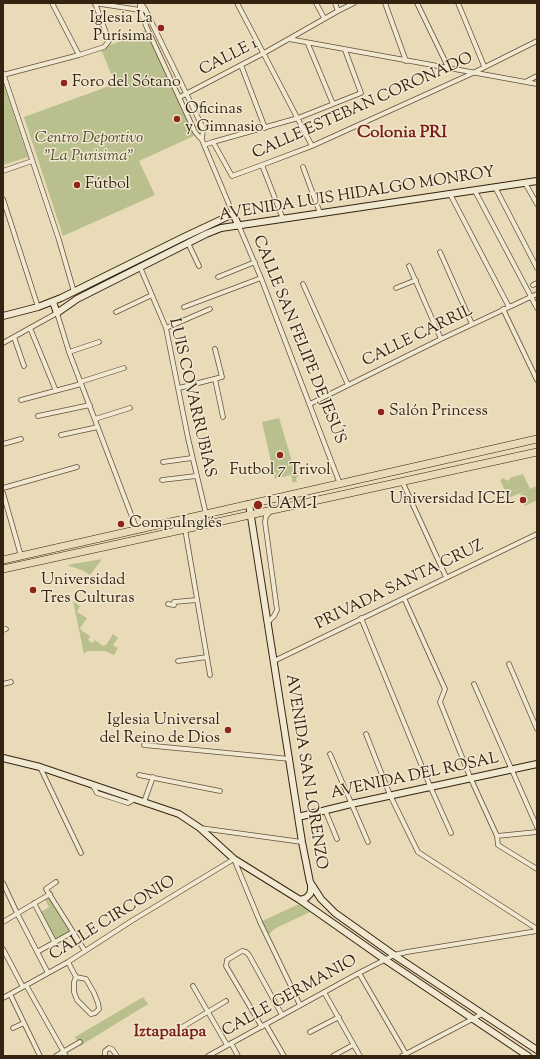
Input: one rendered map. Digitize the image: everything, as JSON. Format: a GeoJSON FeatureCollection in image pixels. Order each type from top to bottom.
{"type":"FeatureCollection","features":[{"type":"Feature","properties":{"kind":"main road","name":"AVENIDA LUIS HIDALGO MONROY"},"geometry":{"type":"LineString","coordinates":[[57,313],[77,299],[213,231],[320,213],[537,181]]}},
{"type":"Feature","properties":{"kind":"main road","name":"CALLE SAN FELIPE DE JESÚS"},"geometry":{"type":"LineString","coordinates":[[233,214],[239,226]]}},
{"type":"Feature","properties":{"kind":"main road","name":"AVENIDA LUIS HIDALGO MONROY"},"geometry":{"type":"LineString","coordinates":[[3,316],[53,302],[233,214]]}},
{"type":"Feature","properties":{"kind":"main road"},"geometry":{"type":"LineString","coordinates":[[53,302],[57,313]]}},
{"type":"Feature","properties":{"kind":"main road"},"geometry":{"type":"LineString","coordinates":[[3,560],[537,439]]}},
{"type":"Feature","properties":{"kind":"main road"},"geometry":{"type":"LineString","coordinates":[[3,568],[537,452]]}},
{"type":"Feature","properties":{"kind":"main road","name":"AVENIDA SAN LORENZO"},"geometry":{"type":"LineString","coordinates":[[249,504],[302,842],[310,882],[321,899],[335,913],[394,955],[537,1050]]}},
{"type":"Feature","properties":{"kind":"main road"},"geometry":{"type":"LineString","coordinates":[[3,758],[40,767],[92,784],[133,800],[144,802],[179,814],[200,828],[234,859],[300,900],[384,959],[528,1056]]}},
{"type":"Feature","properties":{"kind":"main road","name":"AVENIDA DEL ROSAL"},"geometry":{"type":"LineString","coordinates":[[298,817],[470,777],[537,764]]}},
{"type":"Feature","properties":{"kind":"main road"},"geometry":{"type":"LineString","coordinates":[[300,900],[306,898],[310,894],[310,882]]}},
{"type":"Feature","properties":{"kind":"main road"},"geometry":{"type":"LineString","coordinates":[[451,1004],[456,996]]}},
{"type":"Feature","properties":{"kind":"street"},"geometry":{"type":"LineString","coordinates":[[52,3],[79,55]]}},
{"type":"Feature","properties":{"kind":"street"},"geometry":{"type":"LineString","coordinates":[[74,292],[59,240],[3,74],[79,55],[104,47],[109,41],[94,3],[142,10],[140,3]]}},
{"type":"Feature","properties":{"kind":"street"},"geometry":{"type":"LineString","coordinates":[[237,3],[312,146]]}},
{"type":"Feature","properties":{"kind":"street"},"geometry":{"type":"LineString","coordinates":[[316,3],[324,18]]}},
{"type":"Feature","properties":{"kind":"street"},"geometry":{"type":"LineString","coordinates":[[335,3],[338,11]]}},
{"type":"Feature","properties":{"kind":"street","name":"CALLE 1"},"geometry":{"type":"LineString","coordinates":[[180,97],[289,40],[324,18],[354,3]]}},
{"type":"Feature","properties":{"kind":"street"},"geometry":{"type":"LineString","coordinates":[[385,3],[406,61]]}},
{"type":"Feature","properties":{"kind":"street"},"geometry":{"type":"LineString","coordinates":[[417,3],[448,67]]}},
{"type":"Feature","properties":{"kind":"street"},"geometry":{"type":"LineString","coordinates":[[458,3],[484,66]]}},
{"type":"Feature","properties":{"kind":"street","name":"CALLE SAN FELIPE DE JESÚS"},"geometry":{"type":"LineString","coordinates":[[142,10],[203,128],[202,140]]}},
{"type":"Feature","properties":{"kind":"street","name":"CALLE SAN FELIPE DE JESÚS"},"geometry":{"type":"LineString","coordinates":[[142,10],[195,132],[202,140],[233,214]]}},
{"type":"Feature","properties":{"kind":"street"},"geometry":{"type":"LineString","coordinates":[[289,40],[537,84]]}},
{"type":"Feature","properties":{"kind":"street","name":"CALLE ESTEBAN CORONADO"},"geometry":{"type":"LineString","coordinates":[[213,142],[232,176],[312,146],[537,41]]}},
{"type":"Feature","properties":{"kind":"street"},"geometry":{"type":"LineString","coordinates":[[308,44],[333,104]]}},
{"type":"Feature","properties":{"kind":"street"},"geometry":{"type":"LineString","coordinates":[[204,145],[298,118],[361,93],[345,50]]}},
{"type":"Feature","properties":{"kind":"street"},"geometry":{"type":"LineString","coordinates":[[241,65],[265,128]]}},
{"type":"Feature","properties":{"kind":"street"},"geometry":{"type":"LineString","coordinates":[[526,82],[537,76]]}},
{"type":"Feature","properties":{"kind":"street"},"geometry":{"type":"LineString","coordinates":[[3,171],[32,161]]}},
{"type":"Feature","properties":{"kind":"street"},"geometry":{"type":"LineString","coordinates":[[262,166],[283,220]]}},
{"type":"Feature","properties":{"kind":"street"},"geometry":{"type":"LineString","coordinates":[[303,167],[320,213]]}},
{"type":"Feature","properties":{"kind":"street"},"geometry":{"type":"LineString","coordinates":[[525,183],[537,204]]}},
{"type":"Feature","properties":{"kind":"street"},"geometry":{"type":"LineString","coordinates":[[495,187],[537,268]]}},
{"type":"Feature","properties":{"kind":"street"},"geometry":{"type":"LineString","coordinates":[[475,190],[537,308]]}},
{"type":"Feature","properties":{"kind":"street"},"geometry":{"type":"LineString","coordinates":[[450,194],[508,307]]}},
{"type":"Feature","properties":{"kind":"street"},"geometry":{"type":"LineString","coordinates":[[3,199],[38,307]]}},
{"type":"Feature","properties":{"kind":"street","name":"CALLE SAN FELIPE DE JESÚS"},"geometry":{"type":"LineString","coordinates":[[239,226],[261,278],[340,484]]}},
{"type":"Feature","properties":{"kind":"street"},"geometry":{"type":"LineString","coordinates":[[188,243],[200,266]]}},
{"type":"Feature","properties":{"kind":"street"},"geometry":{"type":"LineString","coordinates":[[440,252],[472,324]]}},
{"type":"Feature","properties":{"kind":"street"},"geometry":{"type":"LineString","coordinates":[[218,277],[254,262]]}},
{"type":"Feature","properties":{"kind":"street"},"geometry":{"type":"LineString","coordinates":[[409,266],[442,339]]}},
{"type":"Feature","properties":{"kind":"street","name":"LUIS COVARRUBIAS"},"geometry":{"type":"LineString","coordinates":[[140,267],[166,328],[192,458],[206,514]]}},
{"type":"Feature","properties":{"kind":"street"},"geometry":{"type":"LineString","coordinates":[[184,307],[261,278]]}},
{"type":"Feature","properties":{"kind":"street"},"geometry":{"type":"LineString","coordinates":[[396,288],[416,280]]}},
{"type":"Feature","properties":{"kind":"street"},"geometry":{"type":"LineString","coordinates":[[303,284],[348,385]]}},
{"type":"Feature","properties":{"kind":"street","name":"CALLE CARRIL"},"geometry":{"type":"LineString","coordinates":[[310,404],[472,324],[537,294]]}},
{"type":"Feature","properties":{"kind":"street"},"geometry":{"type":"LineString","coordinates":[[116,312],[152,295]]}},
{"type":"Feature","properties":{"kind":"street"},"geometry":{"type":"LineString","coordinates":[[166,328],[210,309]]}},
{"type":"Feature","properties":{"kind":"street"},"geometry":{"type":"LineString","coordinates":[[503,309],[537,380]]}},
{"type":"Feature","properties":{"kind":"street"},"geometry":{"type":"LineString","coordinates":[[3,343],[57,313],[69,352],[96,419],[98,428],[137,530]]}},
{"type":"Feature","properties":{"kind":"street"},"geometry":{"type":"LineString","coordinates":[[30,328],[56,391]]}},
{"type":"Feature","properties":{"kind":"street"},"geometry":{"type":"LineString","coordinates":[[14,336],[24,366]]}},
{"type":"Feature","properties":{"kind":"street"},"geometry":{"type":"LineString","coordinates":[[69,352],[99,342]]}},
{"type":"Feature","properties":{"kind":"street"},"geometry":{"type":"LineString","coordinates":[[179,388],[222,377],[215,349]]}},
{"type":"Feature","properties":{"kind":"street"},"geometry":{"type":"LineString","coordinates":[[21,400],[56,391],[124,368]]}},
{"type":"Feature","properties":{"kind":"street"},"geometry":{"type":"LineString","coordinates":[[215,379],[223,417]]}},
{"type":"Feature","properties":{"kind":"street"},"geometry":{"type":"LineString","coordinates":[[38,416],[90,405]]}},
{"type":"Feature","properties":{"kind":"street"},"geometry":{"type":"LineString","coordinates":[[96,419],[130,408]]}},
{"type":"Feature","properties":{"kind":"street"},"geometry":{"type":"LineString","coordinates":[[61,435],[98,428]]}},
{"type":"Feature","properties":{"kind":"street"},"geometry":{"type":"LineString","coordinates":[[3,444],[21,439]]}},
{"type":"Feature","properties":{"kind":"street"},"geometry":{"type":"LineString","coordinates":[[163,462],[192,458]]}},
{"type":"Feature","properties":{"kind":"street"},"geometry":{"type":"LineString","coordinates":[[3,488],[77,467]]}},
{"type":"Feature","properties":{"kind":"street"},"geometry":{"type":"LineString","coordinates":[[162,480],[196,476]]}},
{"type":"Feature","properties":{"kind":"street"},"geometry":{"type":"LineString","coordinates":[[402,481],[446,577]]}},
{"type":"Feature","properties":{"kind":"street"},"geometry":{"type":"LineString","coordinates":[[3,494],[21,556]]}},
{"type":"Feature","properties":{"kind":"street"},"geometry":{"type":"LineString","coordinates":[[268,622],[277,610],[265,522],[266,516],[272,510]]}},
{"type":"Feature","properties":{"kind":"street"},"geometry":{"type":"LineString","coordinates":[[185,529],[210,675]]}},
{"type":"Feature","properties":{"kind":"street","name":"PRIVADA SANTA CRUZ"},"geometry":{"type":"LineString","coordinates":[[274,660],[537,535]]}},
{"type":"Feature","properties":{"kind":"street"},"geometry":{"type":"LineString","coordinates":[[404,598],[445,689],[440,702],[470,777],[497,836],[498,845],[537,869]]}},
{"type":"Feature","properties":{"kind":"street"},"geometry":{"type":"LineString","coordinates":[[168,604],[174,605],[174,602],[197,600]]}},
{"type":"Feature","properties":{"kind":"street"},"geometry":{"type":"LineString","coordinates":[[361,618],[430,786],[451,833]]}},
{"type":"Feature","properties":{"kind":"street"},"geometry":{"type":"LineString","coordinates":[[178,661],[207,657]]}},
{"type":"Feature","properties":{"kind":"street"},"geometry":{"type":"LineString","coordinates":[[509,664],[537,729]]}},
{"type":"Feature","properties":{"kind":"street"},"geometry":{"type":"LineString","coordinates":[[3,684],[11,682]]}},
{"type":"Feature","properties":{"kind":"street"},"geometry":{"type":"LineString","coordinates":[[474,684],[537,827]]}},
{"type":"Feature","properties":{"kind":"street"},"geometry":{"type":"LineString","coordinates":[[366,734],[390,795],[414,844],[422,855],[537,930]]}},
{"type":"Feature","properties":{"kind":"street"},"geometry":{"type":"LineString","coordinates":[[144,745],[290,759]]}},
{"type":"Feature","properties":{"kind":"street"},"geometry":{"type":"LineString","coordinates":[[330,754],[368,842]]}},
{"type":"Feature","properties":{"kind":"street"},"geometry":{"type":"LineString","coordinates":[[40,767],[81,853]]}},
{"type":"Feature","properties":{"kind":"street"},"geometry":{"type":"LineString","coordinates":[[139,775],[220,791]]}},
{"type":"Feature","properties":{"kind":"street"},"geometry":{"type":"LineString","coordinates":[[144,802],[153,778]]}},
{"type":"Feature","properties":{"kind":"street"},"geometry":{"type":"LineString","coordinates":[[325,810],[338,839]]}},
{"type":"Feature","properties":{"kind":"street"},"geometry":{"type":"LineString","coordinates":[[200,828],[302,842]]}},
{"type":"Feature","properties":{"kind":"street"},"geometry":{"type":"LineString","coordinates":[[497,836],[537,832]]}},
{"type":"Feature","properties":{"kind":"street"},"geometry":{"type":"LineString","coordinates":[[234,859],[260,922],[300,1005]]}},
{"type":"Feature","properties":{"kind":"street","name":"CALLE CIRCONIO"},"geometry":{"type":"LineString","coordinates":[[3,998],[68,962],[138,917],[234,859]]}},
{"type":"Feature","properties":{"kind":"street"},"geometry":{"type":"LineString","coordinates":[[56,882],[46,888],[85,951]]}},
{"type":"Feature","properties":{"kind":"street"},"geometry":{"type":"LineString","coordinates":[[3,883],[48,973]]}},
{"type":"Feature","properties":{"kind":"street"},"geometry":{"type":"LineString","coordinates":[[3,922],[50,894]]}},
{"type":"Feature","properties":{"kind":"street"},"geometry":{"type":"LineString","coordinates":[[34,903],[55,943]]}},
{"type":"Feature","properties":{"kind":"street","name":"CALLE GERMANIO"},"geometry":{"type":"LineString","coordinates":[[208,1056],[384,959],[394,955],[537,930]]}},
{"type":"Feature","properties":{"kind":"street"},"geometry":{"type":"LineString","coordinates":[[37,952],[73,932]]}},
{"type":"Feature","properties":{"kind":"street"},"geometry":{"type":"LineString","coordinates":[[3,949],[65,1054]]}},
{"type":"Feature","properties":{"kind":"street"},"geometry":{"type":"LineString","coordinates":[[282,1015],[249,955],[242,951],[227,960],[226,966],[284,1056]]}},
{"type":"Feature","properties":{"kind":"street"},"geometry":{"type":"LineString","coordinates":[[68,962],[76,977],[74,982],[74,992],[77,1000],[91,1014],[95,1013],[99,1009],[94,993],[86,979],[76,977]]}},
{"type":"Feature","properties":{"kind":"street"},"geometry":{"type":"LineString","coordinates":[[359,973],[404,1055],[482,1014]]}},
{"type":"Feature","properties":{"kind":"street"},"geometry":{"type":"LineString","coordinates":[[192,986],[238,1056]]}},
{"type":"Feature","properties":{"kind":"street"},"geometry":{"type":"LineString","coordinates":[[324,992],[360,1056]]}},
{"type":"Feature","properties":{"kind":"street"},"geometry":{"type":"LineString","coordinates":[[10,994],[40,1056]]}},
{"type":"Feature","properties":{"kind":"street"},"geometry":{"type":"LineString","coordinates":[[179,1029],[226,1000]]}},
{"type":"Feature","properties":{"kind":"street"},"geometry":{"type":"LineString","coordinates":[[310,1032],[339,1018]]}},
{"type":"Feature","properties":{"kind":"street"},"geometry":{"type":"LineString","coordinates":[[13,1028],[24,1023]]}},
{"type":"Feature","properties":{"kind":"street"},"geometry":{"type":"LineString","coordinates":[[56,1056],[65,1054],[80,1042]]}},
{"type":"Feature","properties":{"kind":"street"},"geometry":{"type":"LineString","coordinates":[[332,1056],[353,1044]]}},
{"type":"Feature","properties":{"kind":"street"},"geometry":{"type":"LineString","coordinates":[[105,1056],[105,1051],[109,1048],[112,1049],[117,1056]]}},
{"type":"Feature","properties":{"kind":"green space","name":"Centro Deportivo \"La Purisima\""},"geometry":{"type":"Polygon","coordinates":[[[147,30],[194,136],[139,161],[155,195],[63,236],[24,117],[115,84],[101,49],[147,30]]]}},
{"type":"Feature","properties":{"kind":"green space"},"geometry":{"type":"Polygon","coordinates":[[[3,82],[28,157],[3,165],[3,82]]]}},
{"type":"Feature","properties":{"kind":"green space","name":"Futbol 7 Trivol"},"geometry":{"type":"Polygon","coordinates":[[[279,418],[295,471],[298,471],[299,476],[296,478],[297,482],[293,483],[291,475],[275,479],[262,422],[279,418]]]}},
{"type":"Feature","properties":{"kind":"green space"},"geometry":{"type":"Polygon","coordinates":[[[523,474],[530,489],[537,486],[537,500],[525,506],[520,494],[526,491],[508,498],[500,480],[504,478],[507,481],[512,477],[523,474]]]}},
{"type":"Feature","properties":{"kind":"green space"},"geometry":{"type":"Polygon","coordinates":[[[102,559],[90,575],[84,571],[67,565],[102,559]]]}},
{"type":"Feature","properties":{"kind":"green space"},"geometry":{"type":"Polygon","coordinates":[[[73,601],[80,606],[77,612],[87,618],[80,628],[90,636],[88,640],[92,643],[95,640],[103,646],[106,645],[113,634],[118,638],[113,645],[118,648],[114,655],[105,651],[87,651],[84,654],[73,601]]]}},
{"type":"Feature","properties":{"kind":"green space"},"geometry":{"type":"Polygon","coordinates":[[[50,894],[73,932],[55,943],[39,913],[49,907],[44,898],[50,894]]]}},
{"type":"Feature","properties":{"kind":"green space"},"geometry":{"type":"Polygon","coordinates":[[[299,904],[310,912],[276,928],[267,936],[260,922],[299,904]]]}},
{"type":"Feature","properties":{"kind":"green space"},"geometry":{"type":"Polygon","coordinates":[[[143,997],[148,1004],[80,1046],[75,1037],[143,997]]]}},
{"type":"Feature","properties":{"kind":"place","name":"Iglesia La Purísima"},"geometry":{"type":"Point","coordinates":[161,28]}},
{"type":"Feature","properties":{"kind":"place","name":"Foro del Sótano"},"geometry":{"type":"Point","coordinates":[64,83]}},
{"type":"Feature","properties":{"kind":"place","name":"Oficinas y Gimnasio"},"geometry":{"type":"Point","coordinates":[177,119]}},
{"type":"Feature","properties":{"kind":"place","name":"Fútbol"},"geometry":{"type":"Point","coordinates":[77,185]}},
{"type":"Feature","properties":{"kind":"place","name":"Salón Princess"},"geometry":{"type":"Point","coordinates":[381,412]}},
{"type":"Feature","properties":{"kind":"place","name":"Futbol 7 Trivol"},"geometry":{"type":"Point","coordinates":[280,455]}},
{"type":"Feature","properties":{"kind":"place","name":"Universidad ICEL"},"geometry":{"type":"Point","coordinates":[523,500]}},
{"type":"Feature","properties":{"kind":"place","name":"UAM-I"},"geometry":{"type":"Point","coordinates":[258,505]}},
{"type":"Feature","properties":{"kind":"place","name":"CompuInglés"},"geometry":{"type":"Point","coordinates":[121,524]}},
{"type":"Feature","properties":{"kind":"place","name":"Universidad Tres Culturas"},"geometry":{"type":"Point","coordinates":[33,590]}},
{"type":"Feature","properties":{"kind":"place","name":"Iglesia Universal del Reino de Dios"},"geometry":{"type":"Point","coordinates":[228,730]}},
{"type":"Feature","properties":{"kind":"district","name":"Colonia PRI"},"geometry":{"type":"Point","coordinates":[402,134]}},
{"type":"Feature","properties":{"kind":"district","name":"Iztapalapa"},"geometry":{"type":"Point","coordinates":[170,1033]}}]}
